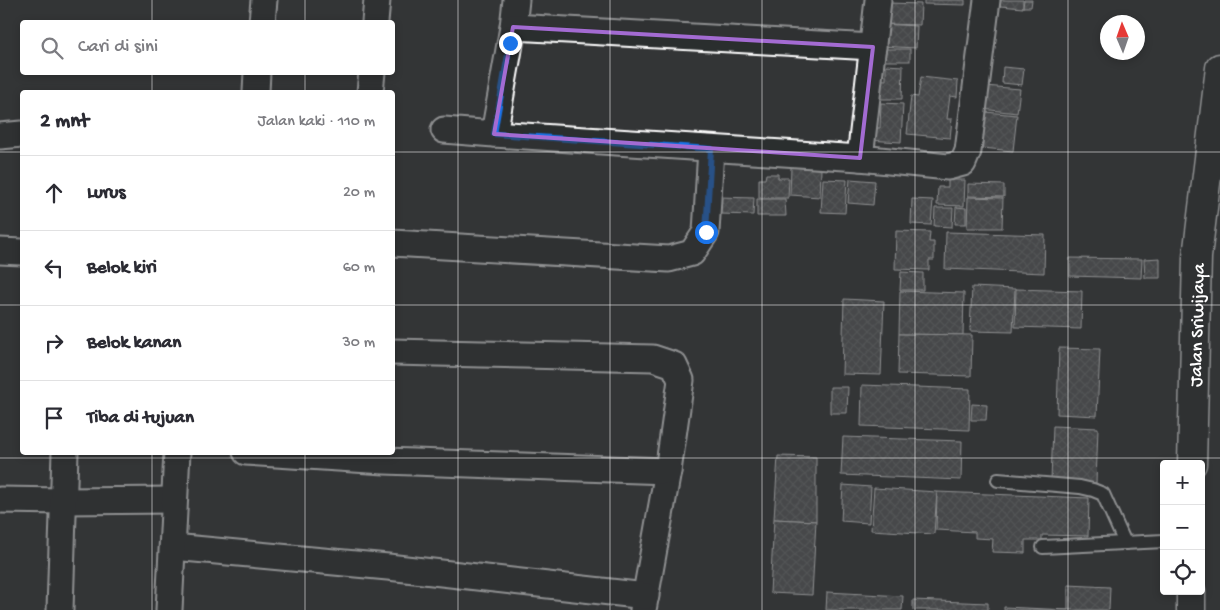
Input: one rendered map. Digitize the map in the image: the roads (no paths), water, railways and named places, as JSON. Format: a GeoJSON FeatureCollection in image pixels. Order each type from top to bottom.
{"type":"FeatureCollection","features":[{"type":"Feature","properties":{"kind":"highway","name":"Jalan Sriwijaya"},"geometry":{"type":"LineString","coordinates":[[1192,460],[1197,257],[1217,123],[1220,68]]}},
{"type":"Feature","properties":{"kind":"highway"},"geometry":{"type":"LineString","coordinates":[[1191,595],[1191,610]]}},
{"type":"Feature","properties":{"kind":"street"},"geometry":{"type":"LineString","coordinates":[[262,20],[264,0]]}},
{"type":"Feature","properties":{"kind":"street"},"geometry":{"type":"LineString","coordinates":[[375,20],[377,0]]}},
{"type":"Feature","properties":{"kind":"street"},"geometry":{"type":"LineString","coordinates":[[494,134],[516,0]]}},
{"type":"Feature","properties":{"kind":"street"},"geometry":{"type":"LineString","coordinates":[[860,158],[878,0]]}},
{"type":"Feature","properties":{"kind":"street"},"geometry":{"type":"LineString","coordinates":[[444,130],[860,158],[948,167],[963,163],[968,151],[987,0]]}},
{"type":"Feature","properties":{"kind":"street"},"geometry":{"type":"LineString","coordinates":[[513,27],[873,47]]}},
{"type":"Feature","properties":{"kind":"street"},"geometry":{"type":"LineString","coordinates":[[256,90],[257,75]]}},
{"type":"Feature","properties":{"kind":"street"},"geometry":{"type":"LineString","coordinates":[[370,90],[372,75]]}},
{"type":"Feature","properties":{"kind":"street"},"geometry":{"type":"LineString","coordinates":[[0,136],[20,134]]}},
{"type":"Feature","properties":{"kind":"street"},"geometry":{"type":"LineString","coordinates":[[395,243],[669,259],[692,253],[706,232],[711,149]]}},
{"type":"Feature","properties":{"kind":"street"},"geometry":{"type":"LineString","coordinates":[[0,251],[20,252]]}},
{"type":"Feature","properties":{"kind":"street"},"geometry":{"type":"LineString","coordinates":[[173,547],[388,567],[644,603],[668,471],[681,380],[674,365],[653,358],[395,352]]}},
{"type":"Feature","properties":{"kind":"street"},"geometry":{"type":"LineString","coordinates":[[60,610],[65,455]]}},
{"type":"Feature","properties":{"kind":"street"},"geometry":{"type":"LineString","coordinates":[[169,610],[177,455]]}},
{"type":"Feature","properties":{"kind":"street"},"geometry":{"type":"LineString","coordinates":[[292,455],[385,461],[668,471]]}},
{"type":"Feature","properties":{"kind":"street"},"geometry":{"type":"LineString","coordinates":[[0,500],[174,500]]}},
{"type":"Feature","properties":{"kind":"lane"},"geometry":{"type":"LineString","coordinates":[[998,480],[1080,487],[1103,494],[1124,543]]}},
{"type":"Feature","properties":{"kind":"lane"},"geometry":{"type":"LineString","coordinates":[[1043,547],[1160,541]]}}]}
